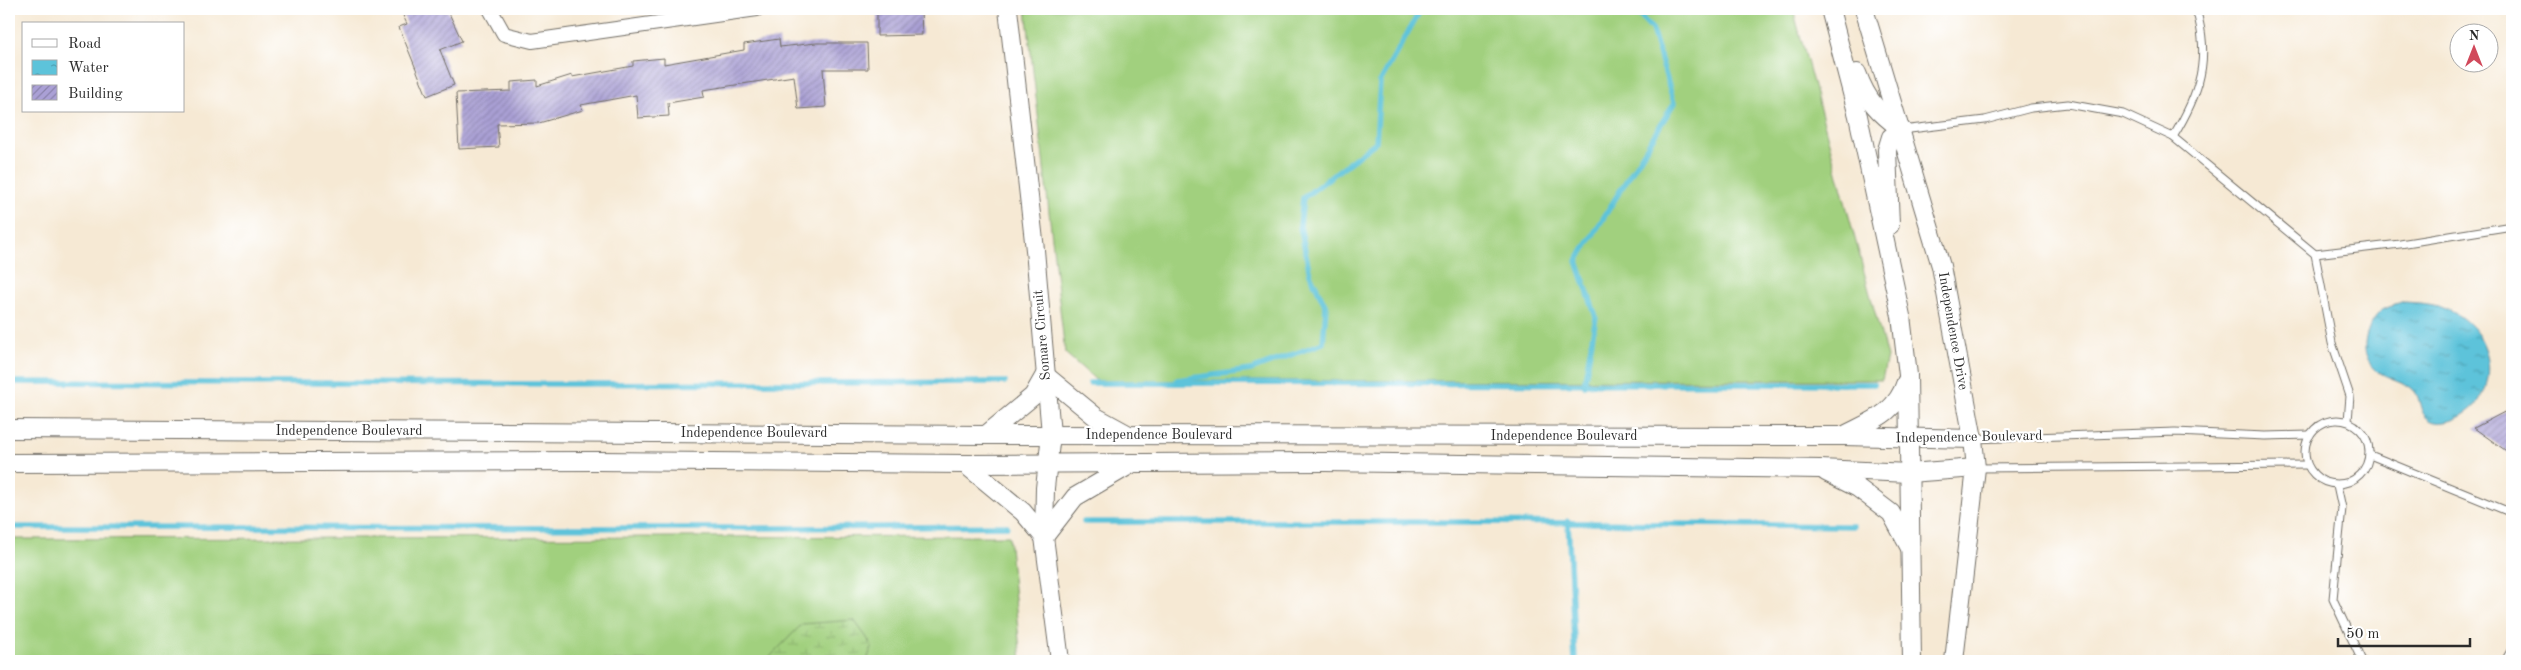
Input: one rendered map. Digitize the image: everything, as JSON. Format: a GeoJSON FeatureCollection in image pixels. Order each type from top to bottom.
{"type":"FeatureCollection","features":[{"type":"Feature","properties":{"kind":"street"},"geometry":{"type":"LineString","coordinates":[[490,9],[504,34],[532,41],[697,12],[757,9]]}},
{"type":"Feature","properties":{"kind":"street","name":"Somare Circuit"},"geometry":{"type":"LineString","coordinates":[[1008,9],[1035,250],[1050,434],[1044,537],[1060,661]]}},
{"type":"Feature","properties":{"kind":"street"},"geometry":{"type":"LineString","coordinates":[[1830,9],[1858,116],[1901,316],[1908,375],[1912,550],[1912,661]]}},
{"type":"Feature","properties":{"kind":"street","name":"Independence Drive"},"geometry":{"type":"LineString","coordinates":[[1864,9],[1902,130],[1941,266],[1973,439],[1976,468],[1954,661]]}},
{"type":"Feature","properties":{"kind":"street"},"geometry":{"type":"LineString","coordinates":[[1839,44],[1851,58],[1865,95],[1882,115],[1902,130],[1891,137],[1887,150],[1889,263]]}},
{"type":"Feature","properties":{"kind":"street"},"geometry":{"type":"LineString","coordinates":[[986,435],[1033,396],[1045,374],[1096,417],[1130,435]]}},
{"type":"Feature","properties":{"kind":"street"},"geometry":{"type":"LineString","coordinates":[[1843,436],[1886,413],[1901,397],[1908,375]]}},
{"type":"Feature","properties":{"kind":"street","name":"Independence Boulevard"},"geometry":{"type":"LineString","coordinates":[[9,429],[986,435],[1843,436],[1973,439]]}},
{"type":"Feature","properties":{"kind":"street","name":"Independence Boulevard"},"geometry":{"type":"LineString","coordinates":[[9,463],[607,461],[965,464],[1048,462],[1325,462],[1820,469],[1909,473],[1976,468]]}},
{"type":"Feature","properties":{"kind":"street"},"geometry":{"type":"LineString","coordinates":[[965,464],[1023,512],[1044,537],[1075,497],[1133,462]]}},
{"type":"Feature","properties":{"kind":"street"},"geometry":{"type":"LineString","coordinates":[[1820,469],[1858,488],[1891,513],[1912,550]]}},
{"type":"Feature","properties":{"kind":"lane"},"geometry":{"type":"LineString","coordinates":[[2173,137],[2189,111],[2202,79],[2203,31],[2196,9]]}},
{"type":"Feature","properties":{"kind":"lane"},"geometry":{"type":"LineString","coordinates":[[1902,130],[1984,120],[2031,108],[2068,104],[2123,114],[2173,137],[2315,254],[2332,343],[2350,396],[2348,421]]}},
{"type":"Feature","properties":{"kind":"lane"},"geometry":{"type":"LineString","coordinates":[[2315,254],[2400,244],[2512,226]]}},
{"type":"Feature","properties":{"kind":"lane"},"geometry":{"type":"LineString","coordinates":[[2348,421],[2357,426],[2364,434],[2369,444],[2370,455],[2363,472],[2347,483],[2337,485],[2320,479],[2307,466],[2305,455],[2310,435],[2317,427],[2326,422],[2348,421]]}},
{"type":"Feature","properties":{"kind":"lane","name":"Independence Boulevard"},"geometry":{"type":"LineString","coordinates":[[1973,439],[2175,432],[2265,436],[2310,435]]}},
{"type":"Feature","properties":{"kind":"lane"},"geometry":{"type":"LineString","coordinates":[[2370,455],[2512,513]]}},
{"type":"Feature","properties":{"kind":"lane","name":"Independence Boulevard"},"geometry":{"type":"LineString","coordinates":[[1976,468],[2307,466]]}},
{"type":"Feature","properties":{"kind":"lane"},"geometry":{"type":"LineString","coordinates":[[2337,485],[2342,508],[2333,599],[2362,661]]}},
{"type":"Feature","properties":{"kind":"lane"},"geometry":{"type":"LineString","coordinates":[[2505,661],[2512,649]]}},
{"type":"Feature","properties":{"kind":"green space"},"geometry":{"type":"Polygon","coordinates":[[[1026,9],[1793,9],[1887,357],[1882,380],[1097,381],[1065,353],[1026,9]]]}},
{"type":"Feature","properties":{"kind":"green space"},"geometry":{"type":"Polygon","coordinates":[[[1009,536],[1021,661],[9,661],[9,539],[1009,536]]]}},
{"type":"Feature","properties":{"kind":"green space"},"geometry":{"type":"Polygon","coordinates":[[[854,620],[872,645],[867,661],[766,661],[802,624],[854,620]]]}},
{"type":"Feature","properties":{"kind":"water"},"geometry":{"type":"Polygon","coordinates":[[[2404,302],[2436,306],[2459,316],[2479,336],[2485,348],[2488,361],[2488,375],[2485,389],[2474,407],[2453,420],[2445,422],[2431,421],[2425,416],[2414,390],[2406,384],[2381,374],[2368,361],[2365,347],[2371,324],[2382,310],[2404,302]]]}},
{"type":"Feature","properties":{"kind":"building"},"geometry":{"type":"Polygon","coordinates":[[[400,9],[447,9],[462,41],[440,50],[454,85],[427,96],[399,27],[407,24],[400,9]]]}},
{"type":"Feature","properties":{"kind":"building"},"geometry":{"type":"Polygon","coordinates":[[[921,10],[922,35],[877,36],[877,11],[921,10]]]}},
{"type":"Feature","properties":{"kind":"building"},"geometry":{"type":"Polygon","coordinates":[[[779,39],[780,47],[816,43],[867,43],[868,69],[823,69],[826,107],[798,109],[794,76],[703,90],[704,97],[668,103],[669,116],[638,118],[636,95],[581,105],[583,110],[539,123],[497,124],[499,147],[459,149],[456,93],[511,91],[511,82],[537,80],[537,86],[572,75],[572,77],[633,66],[633,61],[664,58],[664,64],[744,50],[744,44],[779,39]]]}},
{"type":"Feature","properties":{"kind":"building"},"geometry":{"type":"Polygon","coordinates":[[[2512,408],[2512,455],[2474,428],[2512,408]]]}},
{"type":"Feature","properties":{"kind":"waterway"},"geometry":{"type":"LineString","coordinates":[[1177,380],[1251,370],[1323,343],[1326,307],[1310,274],[1300,226],[1303,198],[1376,142],[1380,82],[1421,9]]}},
{"type":"Feature","properties":{"kind":"waterway"},"geometry":{"type":"LineString","coordinates":[[1584,385],[1596,317],[1577,261],[1674,103],[1652,29],[1634,9]]}},
{"type":"Feature","properties":{"kind":"waterway"},"geometry":{"type":"LineString","coordinates":[[9,382],[565,384],[1005,382]]}},
{"type":"Feature","properties":{"kind":"waterway"},"geometry":{"type":"LineString","coordinates":[[1090,383],[1874,384]]}},
{"type":"Feature","properties":{"kind":"waterway"},"geometry":{"type":"LineString","coordinates":[[1568,521],[1575,661]]}},
{"type":"Feature","properties":{"kind":"waterway"},"geometry":{"type":"LineString","coordinates":[[1084,522],[1479,522],[1853,526]]}},
{"type":"Feature","properties":{"kind":"waterway"},"geometry":{"type":"LineString","coordinates":[[9,527],[784,528],[1007,526]]}}]}
